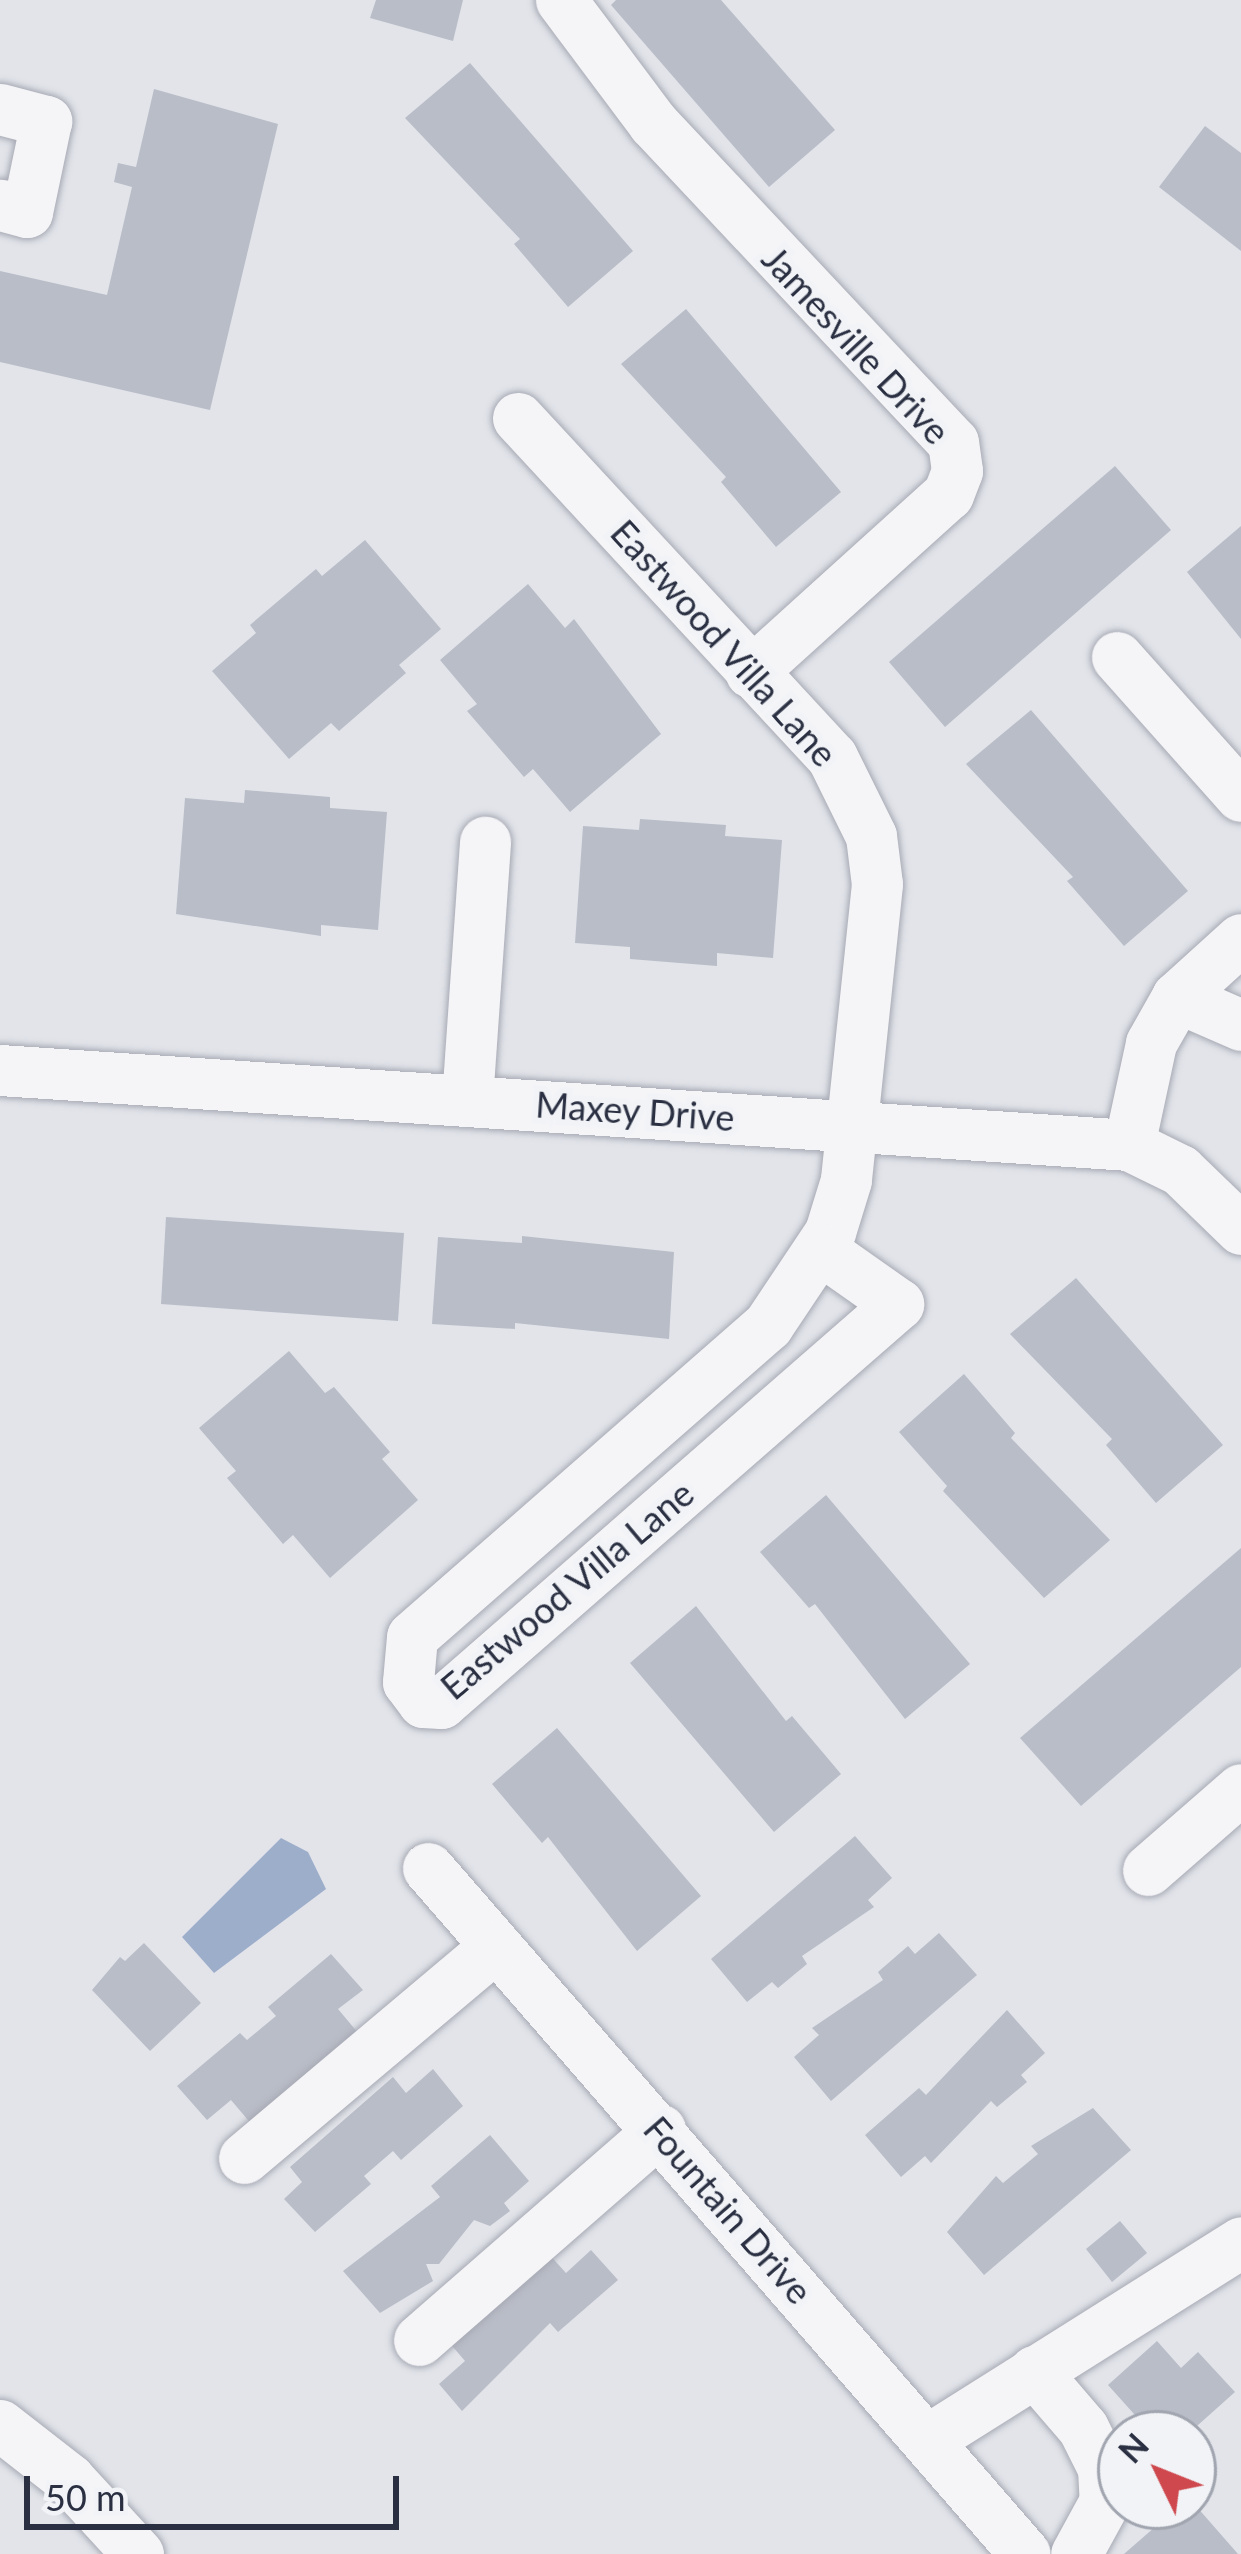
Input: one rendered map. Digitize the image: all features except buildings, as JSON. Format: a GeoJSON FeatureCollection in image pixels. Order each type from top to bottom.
{"type":"FeatureCollection","features":[{"type":"Feature","properties":{"kind":"street","name":"Jamesville Drive"},"geometry":{"type":"LineString","coordinates":[[562,0],[653,123],[952,442],[957,471],[949,494],[752,672]]}},
{"type":"Feature","properties":{"kind":"street"},"geometry":{"type":"LineString","coordinates":[[0,109],[46,121],[28,212],[0,205]]}},
{"type":"Feature","properties":{"kind":"street","name":"Eastwood Villa Lane"},"geometry":{"type":"LineString","coordinates":[[518,418],[832,758],[871,836],[877,884],[846,1180],[820,1249],[768,1325],[412,1637],[408,1682],[423,1702],[441,1703],[898,1304],[820,1249]]}},
{"type":"Feature","properties":{"kind":"street"},"geometry":{"type":"LineString","coordinates":[[1117,657],[1241,796]]}},
{"type":"Feature","properties":{"kind":"street"},"geometry":{"type":"LineString","coordinates":[[467,1100],[485,842]]}},
{"type":"Feature","properties":{"kind":"street"},"geometry":{"type":"LineString","coordinates":[[1129,1145],[1145,1060],[1177,997],[1241,939]]}},
{"type":"Feature","properties":{"kind":"street"},"geometry":{"type":"LineString","coordinates":[[1177,997],[1241,1024]]}},
{"type":"Feature","properties":{"kind":"street","name":"Maxey Drive"},"geometry":{"type":"LineString","coordinates":[[0,1070],[1129,1145],[1180,1170],[1241,1229]]}},
{"type":"Feature","properties":{"kind":"street"},"geometry":{"type":"LineString","coordinates":[[1148,1870],[1241,1789]]}},
{"type":"Feature","properties":{"kind":"street","name":"Fountain Drive"},"geometry":{"type":"LineString","coordinates":[[428,1868],[1025,2554]]}},
{"type":"Feature","properties":{"kind":"street"},"geometry":{"type":"LineString","coordinates":[[244,2158],[496,1946]]}},
{"type":"Feature","properties":{"kind":"street"},"geometry":{"type":"LineString","coordinates":[[419,2340],[660,2131]]}},
{"type":"Feature","properties":{"kind":"street"},"geometry":{"type":"LineString","coordinates":[[927,2440],[1241,2242]]}},
{"type":"Feature","properties":{"kind":"street"},"geometry":{"type":"LineString","coordinates":[[1034,2372],[1083,2428],[1103,2468],[1105,2501],[1076,2554]]}},
{"type":"Feature","properties":{"kind":"street"},"geometry":{"type":"LineString","coordinates":[[0,2425],[69,2479],[138,2554]]}},
{"type":"Feature","properties":{"kind":"water"},"geometry":{"type":"Polygon","coordinates":[[[281,1838],[308,1852],[326,1889],[214,1973],[182,1937],[281,1838]]]}}]}
